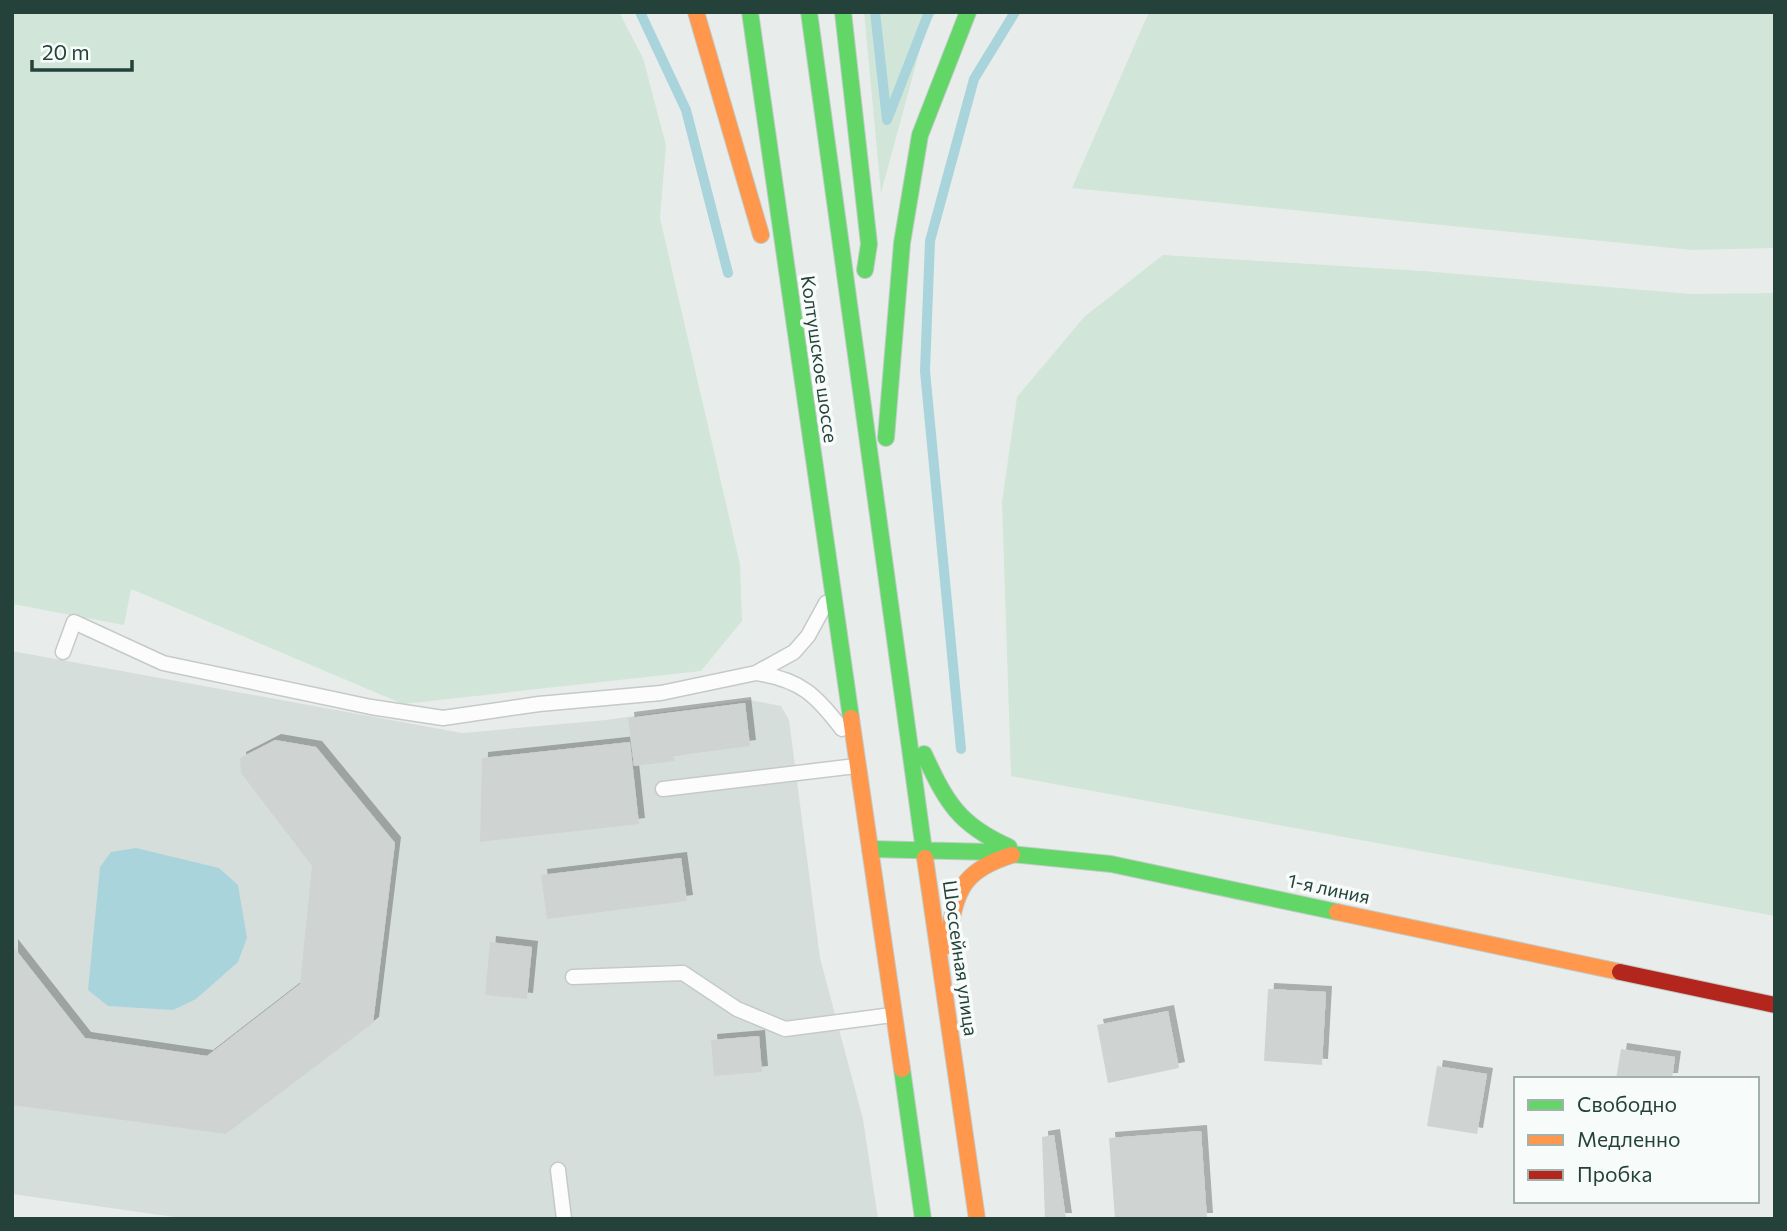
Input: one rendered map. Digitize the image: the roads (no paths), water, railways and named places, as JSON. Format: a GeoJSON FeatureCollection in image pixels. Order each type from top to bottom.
{"type":"FeatureCollection","features":[{"type":"Feature","properties":{"kind":"main road"},"geometry":{"type":"LineString","coordinates":[[696,12],[798,360]]}},
{"type":"Feature","properties":{"kind":"main road","name":"Колтушское шоссе"},"geometry":{"type":"LineString","coordinates":[[750,12],[855,746]]}},
{"type":"Feature","properties":{"kind":"main road","name":"Колтушское шоссе"},"geometry":{"type":"LineString","coordinates":[[809,12],[906,708]]}},
{"type":"Feature","properties":{"kind":"main road"},"geometry":{"type":"LineString","coordinates":[[843,12],[869,244],[855,331]]}},
{"type":"Feature","properties":{"kind":"main road"},"geometry":{"type":"LineString","coordinates":[[880,514],[902,243],[920,135],[968,12]]}},
{"type":"Feature","properties":{"kind":"main road"},"geometry":{"type":"LineString","coordinates":[[741,106],[798,360]]}},
{"type":"Feature","properties":{"kind":"main road"},"geometry":{"type":"LineString","coordinates":[[906,708],[940,791],[956,817],[980,835],[1024,852]]}},
{"type":"Feature","properties":{"kind":"main road","name":"Шоссейная улица"},"geometry":{"type":"LineString","coordinates":[[906,708],[940,975],[977,1219]]}},
{"type":"Feature","properties":{"kind":"main road"},"geometry":{"type":"LineString","coordinates":[[855,746],[923,1219]]}},
{"type":"Feature","properties":{"kind":"main road","name":"1-я линия"},"geometry":{"type":"LineString","coordinates":[[870,849],[925,847],[1024,852],[1111,864],[1775,1005]]}},
{"type":"Feature","properties":{"kind":"main road"},"geometry":{"type":"LineString","coordinates":[[940,975],[956,902],[965,876],[984,862],[1024,852]]}},
{"type":"Feature","properties":{"kind":"lane"},"geometry":{"type":"LineString","coordinates":[[63,652],[74,622],[163,663],[371,708],[443,718],[538,704],[661,693],[756,673],[794,652],[808,636],[833,589]]}},
{"type":"Feature","properties":{"kind":"lane"},"geometry":{"type":"LineString","coordinates":[[756,673],[799,685],[818,698],[855,746]]}},
{"type":"Feature","properties":{"kind":"lane"},"geometry":{"type":"LineString","coordinates":[[663,789],[858,766]]}},
{"type":"Feature","properties":{"kind":"lane"},"geometry":{"type":"LineString","coordinates":[[573,977],[683,973],[737,1009],[785,1029],[892,1015]]}},
{"type":"Feature","properties":{"kind":"lane"},"geometry":{"type":"LineString","coordinates":[[558,1170],[564,1219]]}},
{"type":"Feature","properties":{"kind":"water"},"geometry":{"type":"Polygon","coordinates":[[[136,848],[219,868],[238,885],[247,938],[238,962],[196,999],[173,1010],[108,1006],[88,990],[100,867],[111,852],[136,848]]]}},
{"type":"Feature","properties":{"kind":"waterway"},"geometry":{"type":"LineString","coordinates":[[640,12],[686,110],[728,273]]}},
{"type":"Feature","properties":{"kind":"waterway"},"geometry":{"type":"LineString","coordinates":[[875,12],[887,120],[929,12]]}},
{"type":"Feature","properties":{"kind":"waterway"},"geometry":{"type":"LineString","coordinates":[[961,749],[925,371],[930,241],[974,79],[1015,12]]}}]}
